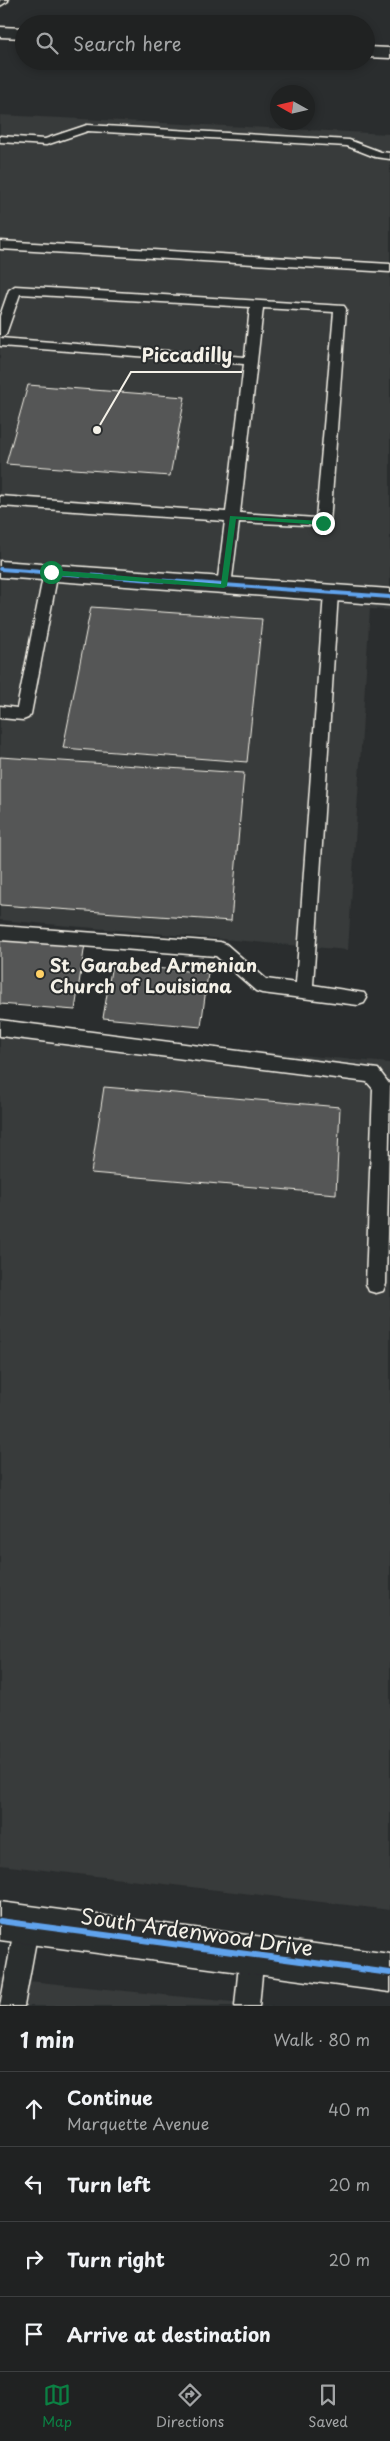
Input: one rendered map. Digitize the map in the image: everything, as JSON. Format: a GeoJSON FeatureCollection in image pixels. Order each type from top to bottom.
{"type":"FeatureCollection","features":[{"type":"Feature","properties":{"kind":"street"},"geometry":{"type":"LineString","coordinates":[[0,32],[15,33]]}},
{"type":"Feature","properties":{"kind":"street"},"geometry":{"type":"LineString","coordinates":[[375,52],[390,53]]}},
{"type":"Feature","properties":{"kind":"street"},"geometry":{"type":"LineString","coordinates":[[0,569],[390,597]]}},
{"type":"Feature","properties":{"kind":"street","name":"South Ardenwood Drive"},"geometry":{"type":"LineString","coordinates":[[13,1923],[390,1973]]}},
{"type":"Feature","properties":{"kind":"lane"},"geometry":{"type":"LineString","coordinates":[[0,139],[46,142],[87,128],[349,143],[379,156],[390,156]]}},
{"type":"Feature","properties":{"kind":"lane"},"geometry":{"type":"LineString","coordinates":[[0,245],[390,268]]}},
{"type":"Feature","properties":{"kind":"lane"},"geometry":{"type":"LineString","coordinates":[[0,334],[15,290],[340,309],[323,523],[0,501]]}},
{"type":"Feature","properties":{"kind":"lane"},"geometry":{"type":"LineString","coordinates":[[224,586],[257,304]]}},
{"type":"Feature","properties":{"kind":"lane"},"geometry":{"type":"LineString","coordinates":[[0,342],[251,361]]}},
{"type":"Feature","properties":{"kind":"lane"},"geometry":{"type":"LineString","coordinates":[[0,712],[23,714],[51,572]]}},
{"type":"Feature","properties":{"kind":"lane"},"geometry":{"type":"LineString","coordinates":[[304,991],[331,593]]}},
{"type":"Feature","properties":{"kind":"lane"},"geometry":{"type":"LineString","coordinates":[[0,933],[220,949],[262,986],[358,998]]}},
{"type":"Feature","properties":{"kind":"lane"},"geometry":{"type":"LineString","coordinates":[[0,1028],[372,1075],[382,1087],[376,1284]]}},
{"type":"Feature","properties":{"kind":"lane"},"geometry":{"type":"LineString","coordinates":[[12,2006],[13,1923]]}},
{"type":"Feature","properties":{"kind":"lane"},"geometry":{"type":"LineString","coordinates":[[247,2006],[252,1954]]}},
{"type":"Feature","properties":{"kind":"shaded area"},"geometry":{"type":"Polygon","coordinates":[[[0,115],[270,128],[270,130],[390,134],[390,610],[370,609],[348,950],[0,920],[0,115]]]}},
{"type":"Feature","properties":{"kind":"shaded area"},"geometry":{"type":"Polygon","coordinates":[[[0,1029],[390,1063],[390,1910],[0,1865],[0,1029]]]}},
{"type":"Feature","properties":{"kind":"shaded area"},"geometry":{"type":"Polygon","coordinates":[[[0,1978],[272,2006],[0,2006],[0,1978]]]}},
{"type":"Feature","properties":{"kind":"building"},"geometry":{"type":"Polygon","coordinates":[[[28,385],[185,397],[170,476],[6,464],[28,385]]]}},
{"type":"Feature","properties":{"kind":"building"},"geometry":{"type":"Polygon","coordinates":[[[91,607],[262,619],[247,762],[63,748],[91,607]]]}},
{"type":"Feature","properties":{"kind":"building"},"geometry":{"type":"Polygon","coordinates":[[[0,757],[244,773],[231,921],[0,905],[0,757]]]}},
{"type":"Feature","properties":{"kind":"building","name":"St. Garabed Armenian Church of Louisiana"},"geometry":{"type":"Polygon","coordinates":[[[0,937],[85,944],[75,1010],[0,1004],[0,937]]]}},
{"type":"Feature","properties":{"kind":"building"},"geometry":{"type":"Polygon","coordinates":[[[112,964],[208,973],[201,1027],[103,1018],[112,964]]]}},
{"type":"Feature","properties":{"kind":"building"},"geometry":{"type":"Polygon","coordinates":[[[104,1087],[340,1107],[336,1194],[91,1173],[104,1087]]]}},
{"type":"Feature","properties":{"kind":"cycle path"},"geometry":{"type":"LineString","coordinates":[[0,569],[390,597]]}},
{"type":"Feature","properties":{"kind":"cycle path"},"geometry":{"type":"LineString","coordinates":[[0,1921],[390,1973]]}},
{"type":"Feature","properties":{"kind":"place","name":"Piccadilly"},"geometry":{"type":"Point","coordinates":[97,430]}},
{"type":"Feature","properties":{"kind":"place","name":"St. Garabed Armenian Church of Louisiana"},"geometry":{"type":"Point","coordinates":[40,974]}},
{"type":"Feature","properties":{"kind":"route"},"geometry":{"type":"LineString","coordinates":[[51,572],[224,586],[233,517],[323,523]]}}]}
